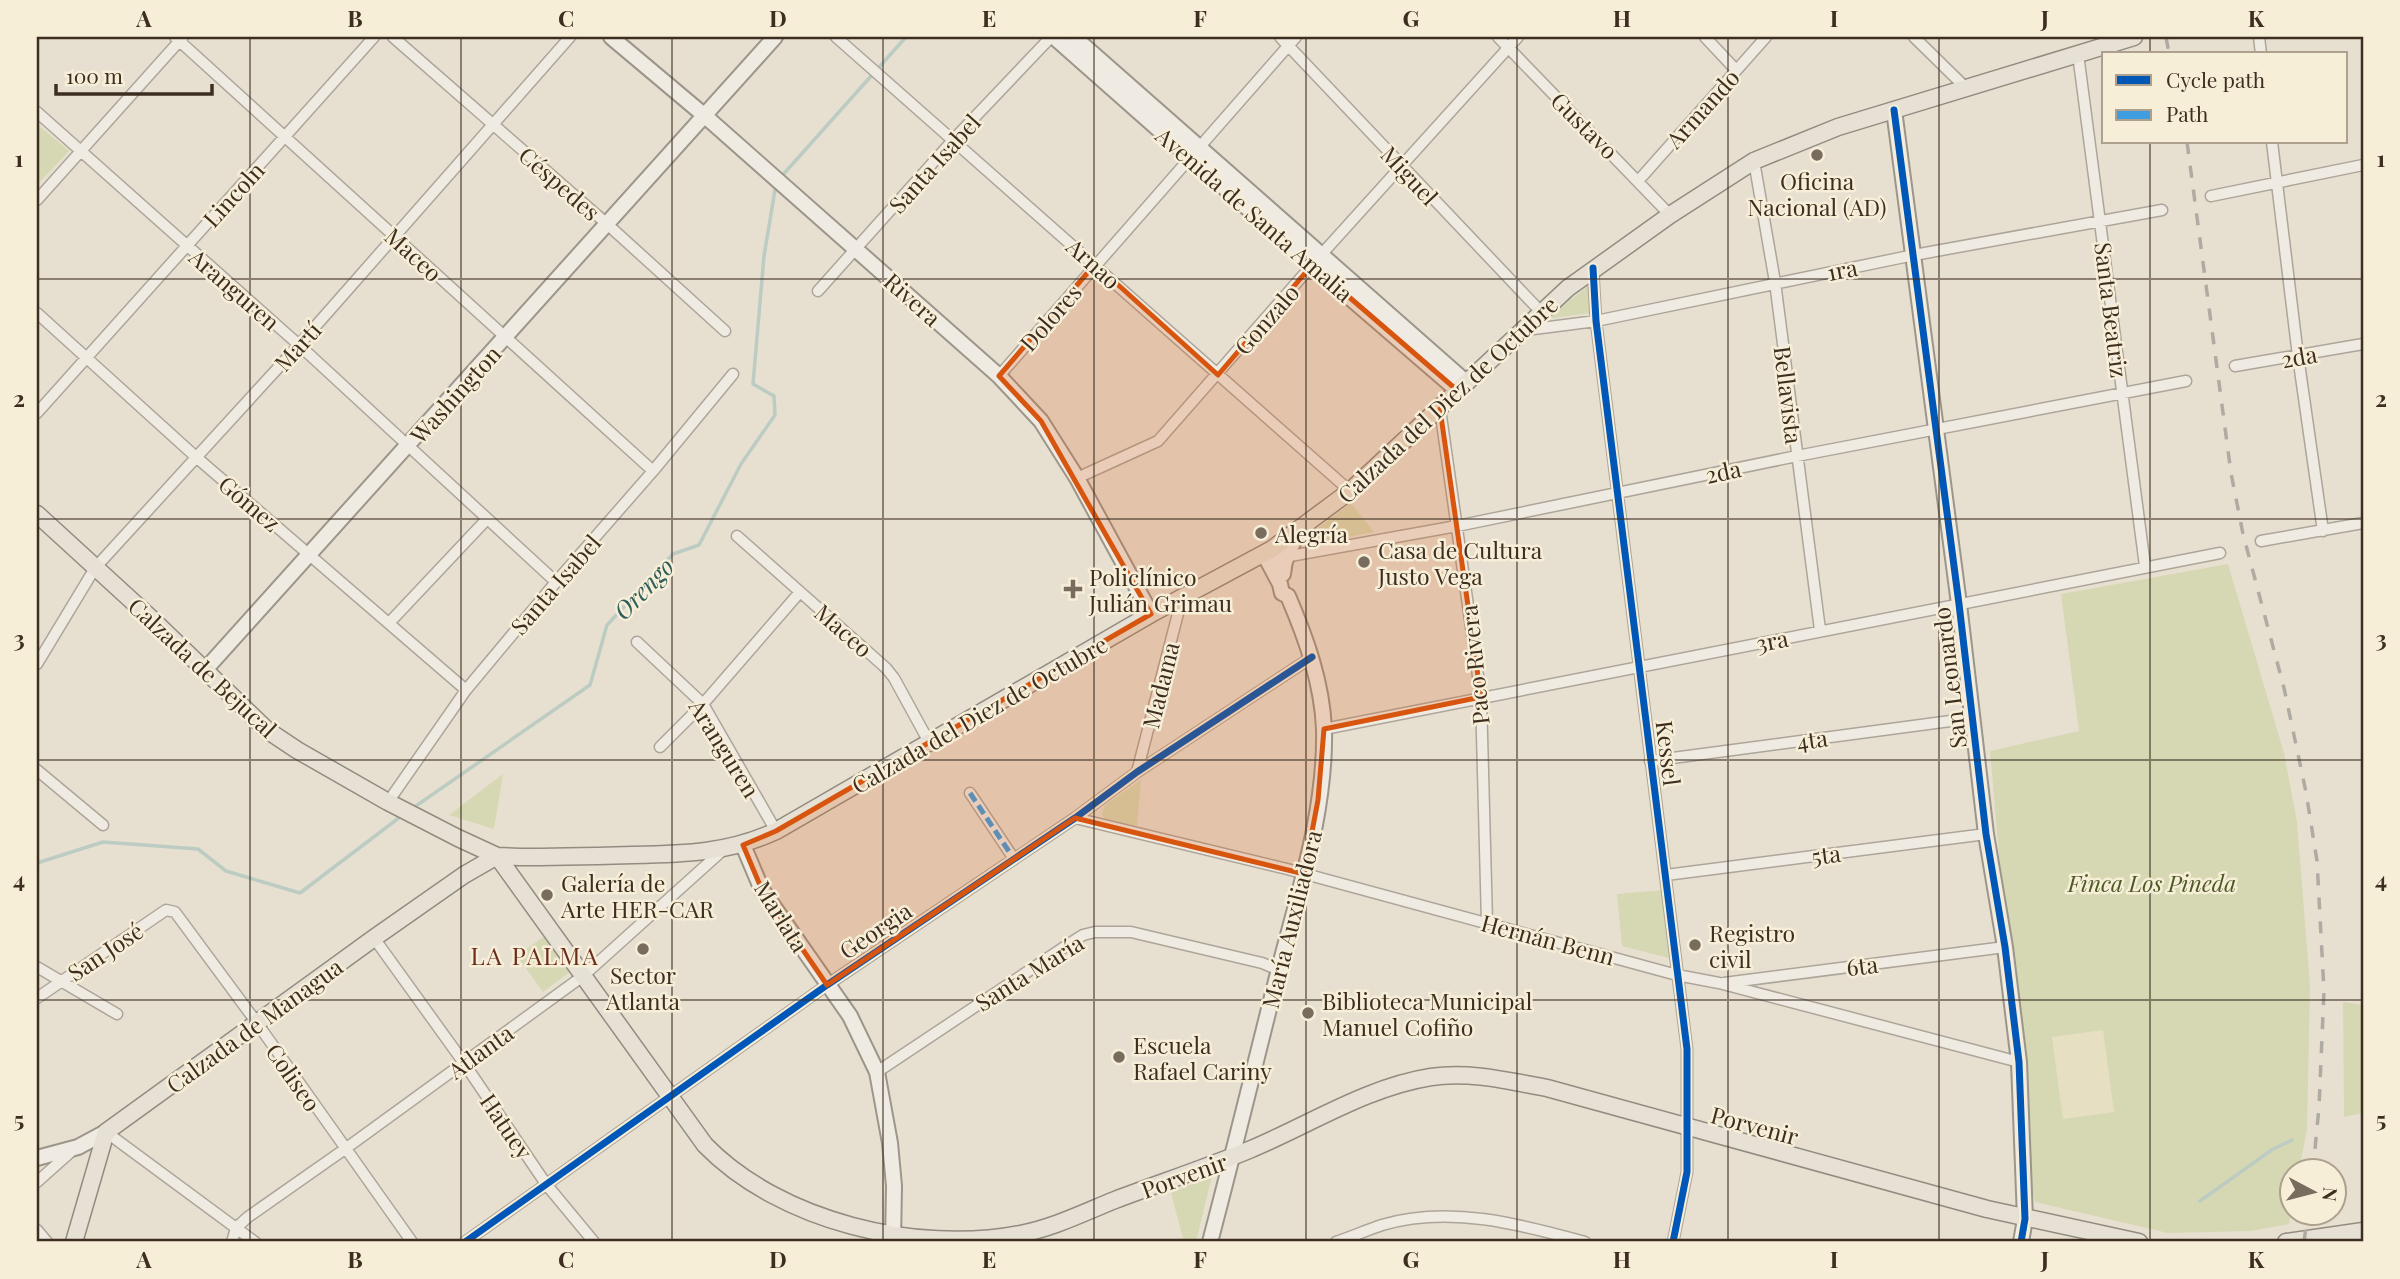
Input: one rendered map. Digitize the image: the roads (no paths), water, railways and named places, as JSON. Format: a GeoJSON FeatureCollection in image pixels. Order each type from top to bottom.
{"type":"FeatureCollection","features":[{"type":"Feature","properties":{"kind":"main road","name":"Calzada del Diez de Octubre"},"geometry":{"type":"LineString","coordinates":[[497,856],[681,854],[723,850],[776,831],[1152,614],[1244,565],[1273,556],[1350,491],[1541,312],[1592,268],[1754,161],[1838,127],[2134,37]]}},
{"type":"Feature","properties":{"kind":"main road","name":"Calzada de Bejucal"},"geometry":{"type":"LineString","coordinates":[[37,514],[267,730],[392,804],[497,856]]}},
{"type":"Feature","properties":{"kind":"main road"},"geometry":{"type":"LineString","coordinates":[[458,838],[470,854],[470,863],[464,875]]}},
{"type":"Feature","properties":{"kind":"main road","name":"Calzada de Managua"},"geometry":{"type":"LineString","coordinates":[[106,1132],[373,938],[464,875],[497,856]]}},
{"type":"Feature","properties":{"kind":"main road","name":"Porvenir"},"geometry":{"type":"LineString","coordinates":[[497,856],[668,1097],[718,1159],[771,1195],[823,1217],[894,1238],[952,1241],[1025,1233],[1233,1156],[1389,1087],[1433,1077],[1481,1077],[1547,1087],[2025,1219],[2139,1242]]}},
{"type":"Feature","properties":{"kind":"main road"},"geometry":{"type":"LineString","coordinates":[[74,1242],[106,1132]]}},
{"type":"Feature","properties":{"kind":"main road"},"geometry":{"type":"LineString","coordinates":[[2287,1242],[2363,1231]]}},
{"type":"Feature","properties":{"kind":"street","name":"Lincoln"},"geometry":{"type":"LineString","coordinates":[[37,413],[374,37]]}},
{"type":"Feature","properties":{"kind":"street","name":"Céspedes"},"geometry":{"type":"LineString","coordinates":[[393,37],[725,331]]}},
{"type":"Feature","properties":{"kind":"street","name":"Martí"},"geometry":{"type":"LineString","coordinates":[[37,664],[94,568],[299,345],[570,37]]}},
{"type":"Feature","properties":{"kind":"street","name":"Rivera"},"geometry":{"type":"LineString","coordinates":[[611,37],[705,116],[999,376],[1041,421],[1077,478],[1152,614]]}},
{"type":"Feature","properties":{"kind":"street","name":"Washington"},"geometry":{"type":"LineString","coordinates":[[204,671],[775,37]]}},
{"type":"Feature","properties":{"kind":"street","name":"Arnao"},"geometry":{"type":"LineString","coordinates":[[836,37],[1350,491]]}},
{"type":"Feature","properties":{"kind":"street","name":"Santa Isabel"},"geometry":{"type":"LineString","coordinates":[[818,291],[954,139],[1052,37]]}},
{"type":"Feature","properties":{"kind":"street","name":"Avenida de Santa Amalia"},"geometry":{"type":"LineString","coordinates":[[1052,37],[1194,152]]}},
{"type":"Feature","properties":{"kind":"street","name":"Avenida de Santa Amalia"},"geometry":{"type":"LineString","coordinates":[[1074,37],[1194,152],[1462,387]]}},
{"type":"Feature","properties":{"kind":"street","name":"Miguel"},"geometry":{"type":"LineString","coordinates":[[1280,37],[1541,312]]}},
{"type":"Feature","properties":{"kind":"street","name":"Dolores"},"geometry":{"type":"LineString","coordinates":[[999,376],[1296,37]]}},
{"type":"Feature","properties":{"kind":"street","name":"Gustavo"},"geometry":{"type":"LineString","coordinates":[[1498,37],[1670,215]]}},
{"type":"Feature","properties":{"kind":"street","name":"Gonzalo"},"geometry":{"type":"LineString","coordinates":[[1077,478],[1158,441],[1518,37]]}},
{"type":"Feature","properties":{"kind":"street"},"geometry":{"type":"LineString","coordinates":[[1704,37],[1736,70]]}},
{"type":"Feature","properties":{"kind":"street","name":"Armando"},"geometry":{"type":"LineString","coordinates":[[1639,180],[1766,37]]}},
{"type":"Feature","properties":{"kind":"street"},"geometry":{"type":"LineString","coordinates":[[1914,37],[1967,89]]}},
{"type":"Feature","properties":{"kind":"street","name":"Maceo"},"geometry":{"type":"LineString","coordinates":[[179,38],[284,137],[653,471]]}},
{"type":"Feature","properties":{"kind":"street"},"geometry":{"type":"LineString","coordinates":[[37,200],[179,38]]}},
{"type":"Feature","properties":{"kind":"street","name":"Santa Beatriz"},"geometry":{"type":"LineString","coordinates":[[2078,54],[2146,566]]}},
{"type":"Feature","properties":{"kind":"street","name":"San Leonardo"},"geometry":{"type":"LineString","coordinates":[[1894,110],[1937,429],[1986,834],[2005,947],[2019,1062],[2025,1219],[2021,1242]]}},
{"type":"Feature","properties":{"kind":"street","name":"Aranguren"},"geometry":{"type":"LineString","coordinates":[[37,111],[299,345],[556,582]]}},
{"type":"Feature","properties":{"kind":"street"},"geometry":{"type":"LineString","coordinates":[[2272,144],[2323,531]]}},
{"type":"Feature","properties":{"kind":"street","name":"Bellavista"},"geometry":{"type":"LineString","coordinates":[[1754,161],[1775,282],[1821,630]]}},
{"type":"Feature","properties":{"kind":"street"},"geometry":{"type":"LineString","coordinates":[[2211,196],[2363,165]]}},
{"type":"Feature","properties":{"kind":"street","name":"1ra"},"geometry":{"type":"LineString","coordinates":[[1523,330],[1596,321],[1775,282],[2162,210]]}},
{"type":"Feature","properties":{"kind":"street","name":"Kessel"},"geometry":{"type":"LineString","coordinates":[[1592,268],[1638,667],[1688,1049],[1687,1172],[1673,1242]]}},
{"type":"Feature","properties":{"kind":"street","name":"Gómez"},"geometry":{"type":"LineString","coordinates":[[37,313],[196,457],[466,690]]}},
{"type":"Feature","properties":{"kind":"street","name":"2da"},"geometry":{"type":"LineString","coordinates":[[2235,366],[2363,344]]}},
{"type":"Feature","properties":{"kind":"street","name":"Santa Isabel"},"geometry":{"type":"LineString","coordinates":[[392,804],[466,690],[733,374]]}},
{"type":"Feature","properties":{"kind":"street","name":"2da"},"geometry":{"type":"LineString","coordinates":[[1273,556],[1457,526],[1797,456],[2186,381]]}},
{"type":"Feature","properties":{"kind":"street","name":"Paco Rivera"},"geometry":{"type":"LineString","coordinates":[[1440,409],[1481,697],[1487,922]]}},
{"type":"Feature","properties":{"kind":"street"},"geometry":{"type":"LineString","coordinates":[[388,623],[487,519]]}},
{"type":"Feature","properties":{"kind":"street"},"geometry":{"type":"LineString","coordinates":[[2261,541],[2363,523]]}},
{"type":"Feature","properties":{"kind":"street","name":"Maceo"},"geometry":{"type":"LineString","coordinates":[[737,536],[894,678],[929,742]]}},
{"type":"Feature","properties":{"kind":"street","name":"3ra"},"geometry":{"type":"LineString","coordinates":[[1324,729],[2220,553]]}},
{"type":"Feature","properties":{"kind":"street","name":"María Auxiliadora"},"geometry":{"type":"LineString","coordinates":[[1273,556],[1292,589],[1288,596]]}},
{"type":"Feature","properties":{"kind":"street","name":"María Auxiliadora"},"geometry":{"type":"LineString","coordinates":[[1210,1242],[1304,874],[1318,800],[1324,729],[1319,691],[1312,657],[1288,596],[1283,595],[1273,556]]}},
{"type":"Feature","properties":{"kind":"street"},"geometry":{"type":"LineString","coordinates":[[660,747],[703,704],[800,592]]}},
{"type":"Feature","properties":{"kind":"street","name":"Madama"},"geometry":{"type":"LineString","coordinates":[[1138,772],[1182,598]]}},
{"type":"Feature","properties":{"kind":"street","name":"Aranguren"},"geometry":{"type":"LineString","coordinates":[[637,642],[703,704],[776,831]]}},
{"type":"Feature","properties":{"kind":"street","name":"Georgia"},"geometry":{"type":"LineString","coordinates":[[465,1242],[827,985],[1075,818],[1138,772],[1312,657]]}},
{"type":"Feature","properties":{"kind":"street","name":"4ta"},"geometry":{"type":"LineString","coordinates":[[1650,761],[1973,718]]}},
{"type":"Feature","properties":{"kind":"street"},"geometry":{"type":"LineString","coordinates":[[37,770],[103,825]]}},
{"type":"Feature","properties":{"kind":"street"},"geometry":{"type":"LineString","coordinates":[[970,793],[1014,859]]}},
{"type":"Feature","properties":{"kind":"street","name":"Hernán Benn"},"geometry":{"type":"LineString","coordinates":[[1075,818],[1304,874],[1677,975],[2019,1062]]}},
{"type":"Feature","properties":{"kind":"street","name":"5ta"},"geometry":{"type":"LineString","coordinates":[[1666,875],[1986,834]]}},
{"type":"Feature","properties":{"kind":"street","name":"Marlata"},"geometry":{"type":"LineString","coordinates":[[743,845],[762,890],[850,1016],[877,1072],[890,1143],[894,1186],[894,1238]]}},
{"type":"Feature","properties":{"kind":"street","name":"Atlanta"},"geometry":{"type":"LineString","coordinates":[[236,1228],[583,976],[723,850]]}},
{"type":"Feature","properties":{"kind":"street","name":"San José"},"geometry":{"type":"LineString","coordinates":[[37,998],[166,910],[175,912]]}},
{"type":"Feature","properties":{"kind":"street","name":"Coliseo"},"geometry":{"type":"LineString","coordinates":[[175,912],[412,1242]]}},
{"type":"Feature","properties":{"kind":"street","name":"Santa María"},"geometry":{"type":"LineString","coordinates":[[877,1072],[1083,935],[1106,930],[1144,934],[1262,963],[1279,970]]}},
{"type":"Feature","properties":{"kind":"street","name":"Hatuey"},"geometry":{"type":"LineString","coordinates":[[373,938],[464,1063],[546,1184],[594,1242]]}},
{"type":"Feature","properties":{"kind":"street","name":"6ta"},"geometry":{"type":"LineString","coordinates":[[1718,984],[2005,947]]}},
{"type":"Feature","properties":{"kind":"street"},"geometry":{"type":"LineString","coordinates":[[37,967],[117,1014]]}},
{"type":"Feature","properties":{"kind":"street"},"geometry":{"type":"LineString","coordinates":[[37,1182],[78,1147],[106,1132],[255,1242]]}},
{"type":"Feature","properties":{"kind":"street"},"geometry":{"type":"LineString","coordinates":[[37,1158],[78,1147]]}},
{"type":"Feature","properties":{"kind":"street"},"geometry":{"type":"LineString","coordinates":[[1336,1242],[1383,1225],[1417,1218],[1453,1216],[1549,1238],[1585,1242]]}},
{"type":"Feature","properties":{"kind":"street"},"geometry":{"type":"LineString","coordinates":[[232,1242],[236,1228]]}},
{"type":"Feature","properties":{"kind":"street"},"geometry":{"type":"LineString","coordinates":[[37,1230],[47,1242]]}},
{"type":"Feature","properties":{"kind":"waterway","name":"Orengo"},"geometry":{"type":"LineString","coordinates":[[780,178],[906,37]]}},
{"type":"Feature","properties":{"kind":"waterway","name":"Orengo"},"geometry":{"type":"LineString","coordinates":[[413,808],[590,685],[607,625],[673,554],[699,545],[741,464],[775,415],[774,396],[753,384],[764,256],[776,184]]}},
{"type":"Feature","properties":{"kind":"waterway","name":"Orengo"},"geometry":{"type":"LineString","coordinates":[[37,863],[103,842],[198,849],[226,871],[300,893],[404,814]]}},
{"type":"Feature","properties":{"kind":"waterway"},"geometry":{"type":"LineString","coordinates":[[2200,1201],[2273,1149],[2292,1140]]}},
{"type":"Feature","properties":{"kind":"railway"},"geometry":{"type":"LineString","coordinates":[[2166,37],[2169,52]]}},
{"type":"Feature","properties":{"kind":"railway"},"geometry":{"type":"LineString","coordinates":[[2187,144],[2231,473],[2243,534],[2284,688],[2306,792],[2317,861],[2324,991],[2314,1156]]}},
{"type":"Feature","properties":{"kind":"railway"},"geometry":{"type":"LineString","coordinates":[[2304,1242],[2306,1226]]}},
{"type":"Feature","properties":{"kind":"place","name":"Oficina Nacional (AD)"},"geometry":{"type":"Point","coordinates":[1817,155]}},
{"type":"Feature","properties":{"kind":"place","name":"Alegría"},"geometry":{"type":"Point","coordinates":[1261,533]}},
{"type":"Feature","properties":{"kind":"place","name":"Casa de Cultura Justo Vega"},"geometry":{"type":"Point","coordinates":[1364,562]}},
{"type":"Feature","properties":{"kind":"place","name":"Policlínico Julián Grimau"},"geometry":{"type":"Point","coordinates":[1073,589]}},
{"type":"Feature","properties":{"kind":"place","name":"Galería de Arte HER-CAR"},"geometry":{"type":"Point","coordinates":[547,895]}},
{"type":"Feature","properties":{"kind":"place","name":"Registro civil"},"geometry":{"type":"Point","coordinates":[1695,945]}},
{"type":"Feature","properties":{"kind":"place","name":"Sector Atlanta"},"geometry":{"type":"Point","coordinates":[643,949]}},
{"type":"Feature","properties":{"kind":"place","name":"Biblioteca Municipal Manuel Cofiño"},"geometry":{"type":"Point","coordinates":[1308,1013]}},
{"type":"Feature","properties":{"kind":"place","name":"Escuela Rafael Cariny"},"geometry":{"type":"Point","coordinates":[1119,1057]}},
{"type":"Feature","properties":{"kind":"district","name":"LA PALMA"},"geometry":{"type":"Point","coordinates":[535,955]}},
{"type":"Feature","properties":{"kind":"park label","name":"Finca Los Pineda"},"geometry":{"type":"Point","coordinates":[2152,882]}}]}
